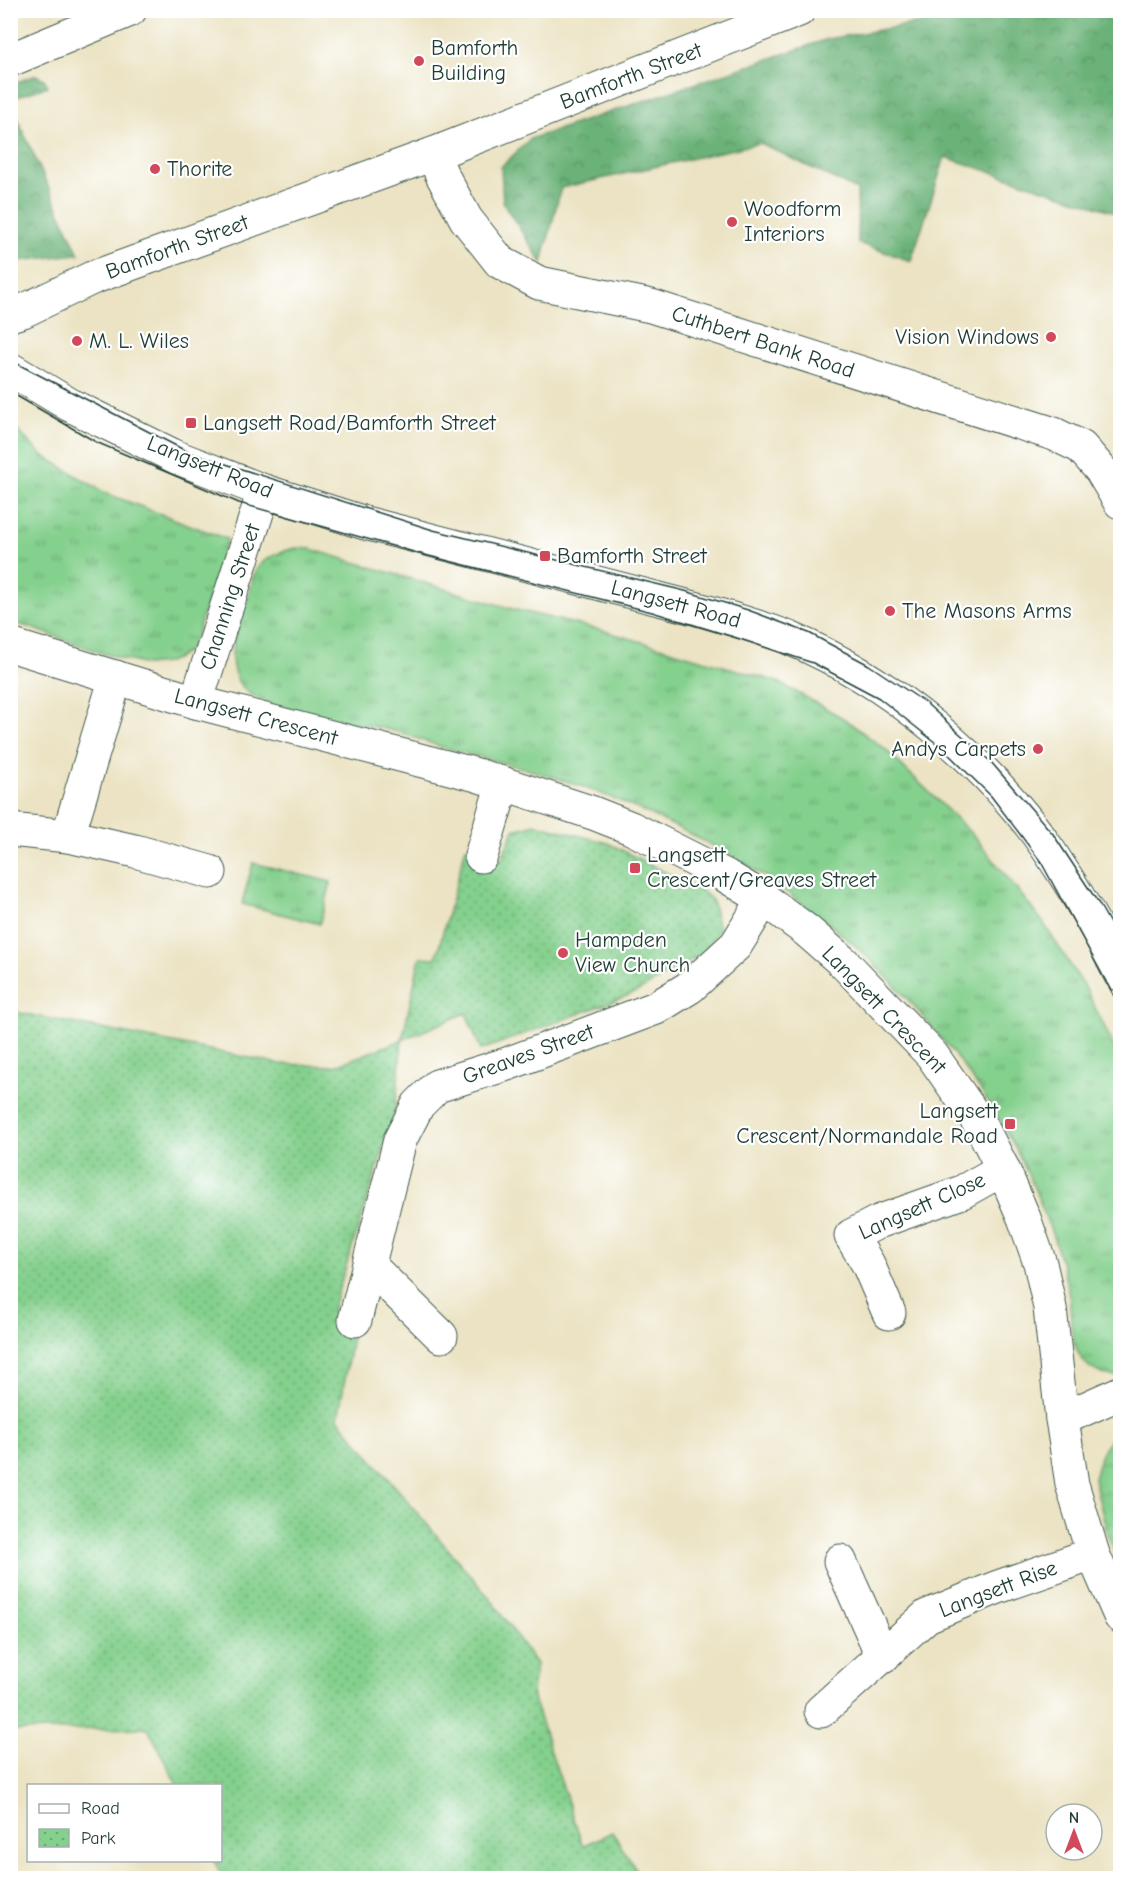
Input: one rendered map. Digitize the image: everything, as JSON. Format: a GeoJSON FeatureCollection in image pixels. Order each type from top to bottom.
{"type":"FeatureCollection","features":[{"type":"Feature","properties":{"kind":"street"},"geometry":{"type":"LineString","coordinates":[[10,60],[130,10]]}},
{"type":"Feature","properties":{"kind":"street","name":"Bamforth Street"},"geometry":{"type":"LineString","coordinates":[[10,315],[93,278],[433,154],[799,10]]}},
{"type":"Feature","properties":{"kind":"street","name":"Cuthbert Bank Road"},"geometry":{"type":"LineString","coordinates":[[433,154],[466,219],[500,261],[539,283],[651,306],[1054,434],[1081,447],[1101,470],[1120,502]]}},
{"type":"Feature","properties":{"kind":"street","name":"Bamforth Street"},"geometry":{"type":"LineString","coordinates":[[10,288],[28,288],[93,278]]}},
{"type":"Feature","properties":{"kind":"street","name":"Langsett Road"},"geometry":{"type":"LineString","coordinates":[[10,369],[70,405],[176,457],[264,491],[365,523],[739,621],[790,639],[858,673],[935,727],[975,765],[1024,818],[1050,851],[1102,937],[1120,974]]}},
{"type":"Feature","properties":{"kind":"street","name":"Channing Street"},"geometry":{"type":"LineString","coordinates":[[196,702],[264,491]]}},
{"type":"Feature","properties":{"kind":"street","name":"Langsett Crescent"},"geometry":{"type":"LineString","coordinates":[[10,645],[196,702],[503,783],[593,813],[631,828],[726,876],[764,899],[844,963],[932,1055],[980,1124],[1024,1218],[1040,1263],[1050,1308],[1062,1419],[1072,1484],[1093,1554],[1120,1616]]}},
{"type":"Feature","properties":{"kind":"street"},"geometry":{"type":"LineString","coordinates":[[68,836],[116,677]]}},
{"type":"Feature","properties":{"kind":"street"},"geometry":{"type":"LineString","coordinates":[[481,856],[503,783]]}},
{"type":"Feature","properties":{"kind":"street"},"geometry":{"type":"LineString","coordinates":[[10,830],[68,836],[135,851],[210,872]]}},
{"type":"Feature","properties":{"kind":"street","name":"Greaves Street"},"geometry":{"type":"LineString","coordinates":[[355,1320],[400,1140],[418,1104],[437,1086],[507,1064],[656,1008],[690,987],[736,945],[764,899]]}},
{"type":"Feature","properties":{"kind":"street","name":"Langsett Close"},"geometry":{"type":"LineString","coordinates":[[889,1313],[868,1264],[851,1236],[878,1222],[962,1192],[1003,1169]]}},
{"type":"Feature","properties":{"kind":"street"},"geometry":{"type":"LineString","coordinates":[[369,1265],[441,1336]]}},
{"type":"Feature","properties":{"kind":"street"},"geometry":{"type":"LineString","coordinates":[[1062,1419],[1120,1393]]}},
{"type":"Feature","properties":{"kind":"street","name":"Langsett Rise"},"geometry":{"type":"LineString","coordinates":[[821,1711],[883,1658],[927,1616],[998,1587],[1093,1554]]}},
{"type":"Feature","properties":{"kind":"street"},"geometry":{"type":"LineString","coordinates":[[840,1561],[883,1658]]}},
{"type":"Feature","properties":{"kind":"green space"},"geometry":{"type":"Polygon","coordinates":[[[987,11],[1120,11],[1120,214],[945,157],[911,261],[858,243],[857,190],[760,143],[561,188],[542,263],[503,203],[501,167],[530,139],[828,39],[987,11]]]}},
{"type":"Feature","properties":{"kind":"green space"},"geometry":{"type":"Polygon","coordinates":[[[36,75],[44,79],[48,86],[11,99],[11,84],[36,75]]]}},
{"type":"Feature","properties":{"kind":"green space"},"geometry":{"type":"Polygon","coordinates":[[[11,105],[79,254],[11,262],[11,105]]]}},
{"type":"Feature","properties":{"kind":"green space"},"geometry":{"type":"Polygon","coordinates":[[[11,424],[42,455],[105,493],[227,539],[196,637],[190,649],[178,658],[165,663],[146,665],[11,623],[11,424]]]}},
{"type":"Feature","properties":{"kind":"green space"},"geometry":{"type":"Polygon","coordinates":[[[297,548],[310,549],[513,609],[605,631],[778,682],[843,718],[885,749],[976,838],[1042,921],[1086,989],[1120,1059],[1120,1375],[1103,1374],[1092,1369],[1083,1361],[1076,1349],[1072,1335],[1067,1285],[1051,1231],[1018,1153],[987,1100],[951,1050],[903,994],[860,950],[824,921],[776,884],[736,859],[634,807],[553,777],[446,748],[394,731],[271,704],[255,697],[243,688],[236,677],[232,655],[236,631],[256,570],[269,558],[297,548]]]}},
{"type":"Feature","properties":{"kind":"green space"},"geometry":{"type":"Polygon","coordinates":[[[536,824],[608,843],[701,890],[712,900],[719,929],[705,952],[635,993],[481,1050],[466,1013],[402,1040],[420,957],[436,958],[466,847],[500,862],[514,830],[536,824]]]}},
{"type":"Feature","properties":{"kind":"green space"},"geometry":{"type":"Polygon","coordinates":[[[253,863],[331,882],[320,924],[242,904],[253,863]]]}},
{"type":"Feature","properties":{"kind":"green space"},"geometry":{"type":"Polygon","coordinates":[[[10,1011],[281,1064],[334,1066],[402,1040],[395,1113],[332,1310],[355,1320],[338,1419],[492,1601],[536,1664],[532,1692],[534,1702],[583,1846],[612,1832],[640,1876],[636,1878],[223,1878],[215,1862],[222,1862],[222,1784],[176,1784],[148,1728],[11,1731],[10,1011]]]}},
{"type":"Feature","properties":{"kind":"green space"},"geometry":{"type":"Polygon","coordinates":[[[1120,1429],[1120,1565],[1108,1536],[1094,1479],[1101,1453],[1120,1429]]]}},
{"type":"Feature","properties":{"kind":"tram line"},"geometry":{"type":"LineString","coordinates":[[10,360],[188,452],[433,530],[685,591],[748,610],[809,633],[869,665],[926,703],[991,762],[1053,834],[1099,904],[1120,941]]}},
{"type":"Feature","properties":{"kind":"tram line"},"geometry":{"type":"LineString","coordinates":[[10,392],[96,442],[239,503],[421,554],[652,612],[813,663],[879,698],[941,747],[991,796],[1041,862],[1120,1007]]}},
{"type":"Feature","properties":{"kind":"place","name":"Bamforth Building"},"geometry":{"type":"Point","coordinates":[419,61]}},
{"type":"Feature","properties":{"kind":"place","name":"Thorite"},"geometry":{"type":"Point","coordinates":[155,169]}},
{"type":"Feature","properties":{"kind":"place","name":"Woodform Interiors"},"geometry":{"type":"Point","coordinates":[732,222]}},
{"type":"Feature","properties":{"kind":"place","name":"Vision Windows"},"geometry":{"type":"Point","coordinates":[1051,337]}},
{"type":"Feature","properties":{"kind":"place","name":"M. L. Wiles"},"geometry":{"type":"Point","coordinates":[77,341]}},
{"type":"Feature","properties":{"kind":"place","name":"Langsett Road/Bamforth Street"},"geometry":{"type":"Point","coordinates":[191,423]}},
{"type":"Feature","properties":{"kind":"place","name":"Bamforth Street"},"geometry":{"type":"Point","coordinates":[545,556]}},
{"type":"Feature","properties":{"kind":"place","name":"The Masons Arms"},"geometry":{"type":"Point","coordinates":[890,611]}},
{"type":"Feature","properties":{"kind":"place","name":"Andys Carpets"},"geometry":{"type":"Point","coordinates":[1038,749]}},
{"type":"Feature","properties":{"kind":"place","name":"Langsett Crescent/Greaves Street"},"geometry":{"type":"Point","coordinates":[635,868]}},
{"type":"Feature","properties":{"kind":"place","name":"Hampden View Church"},"geometry":{"type":"Point","coordinates":[563,953]}},
{"type":"Feature","properties":{"kind":"place","name":"Langsett Crescent/Normandale Road"},"geometry":{"type":"Point","coordinates":[1010,1124]}}]}
